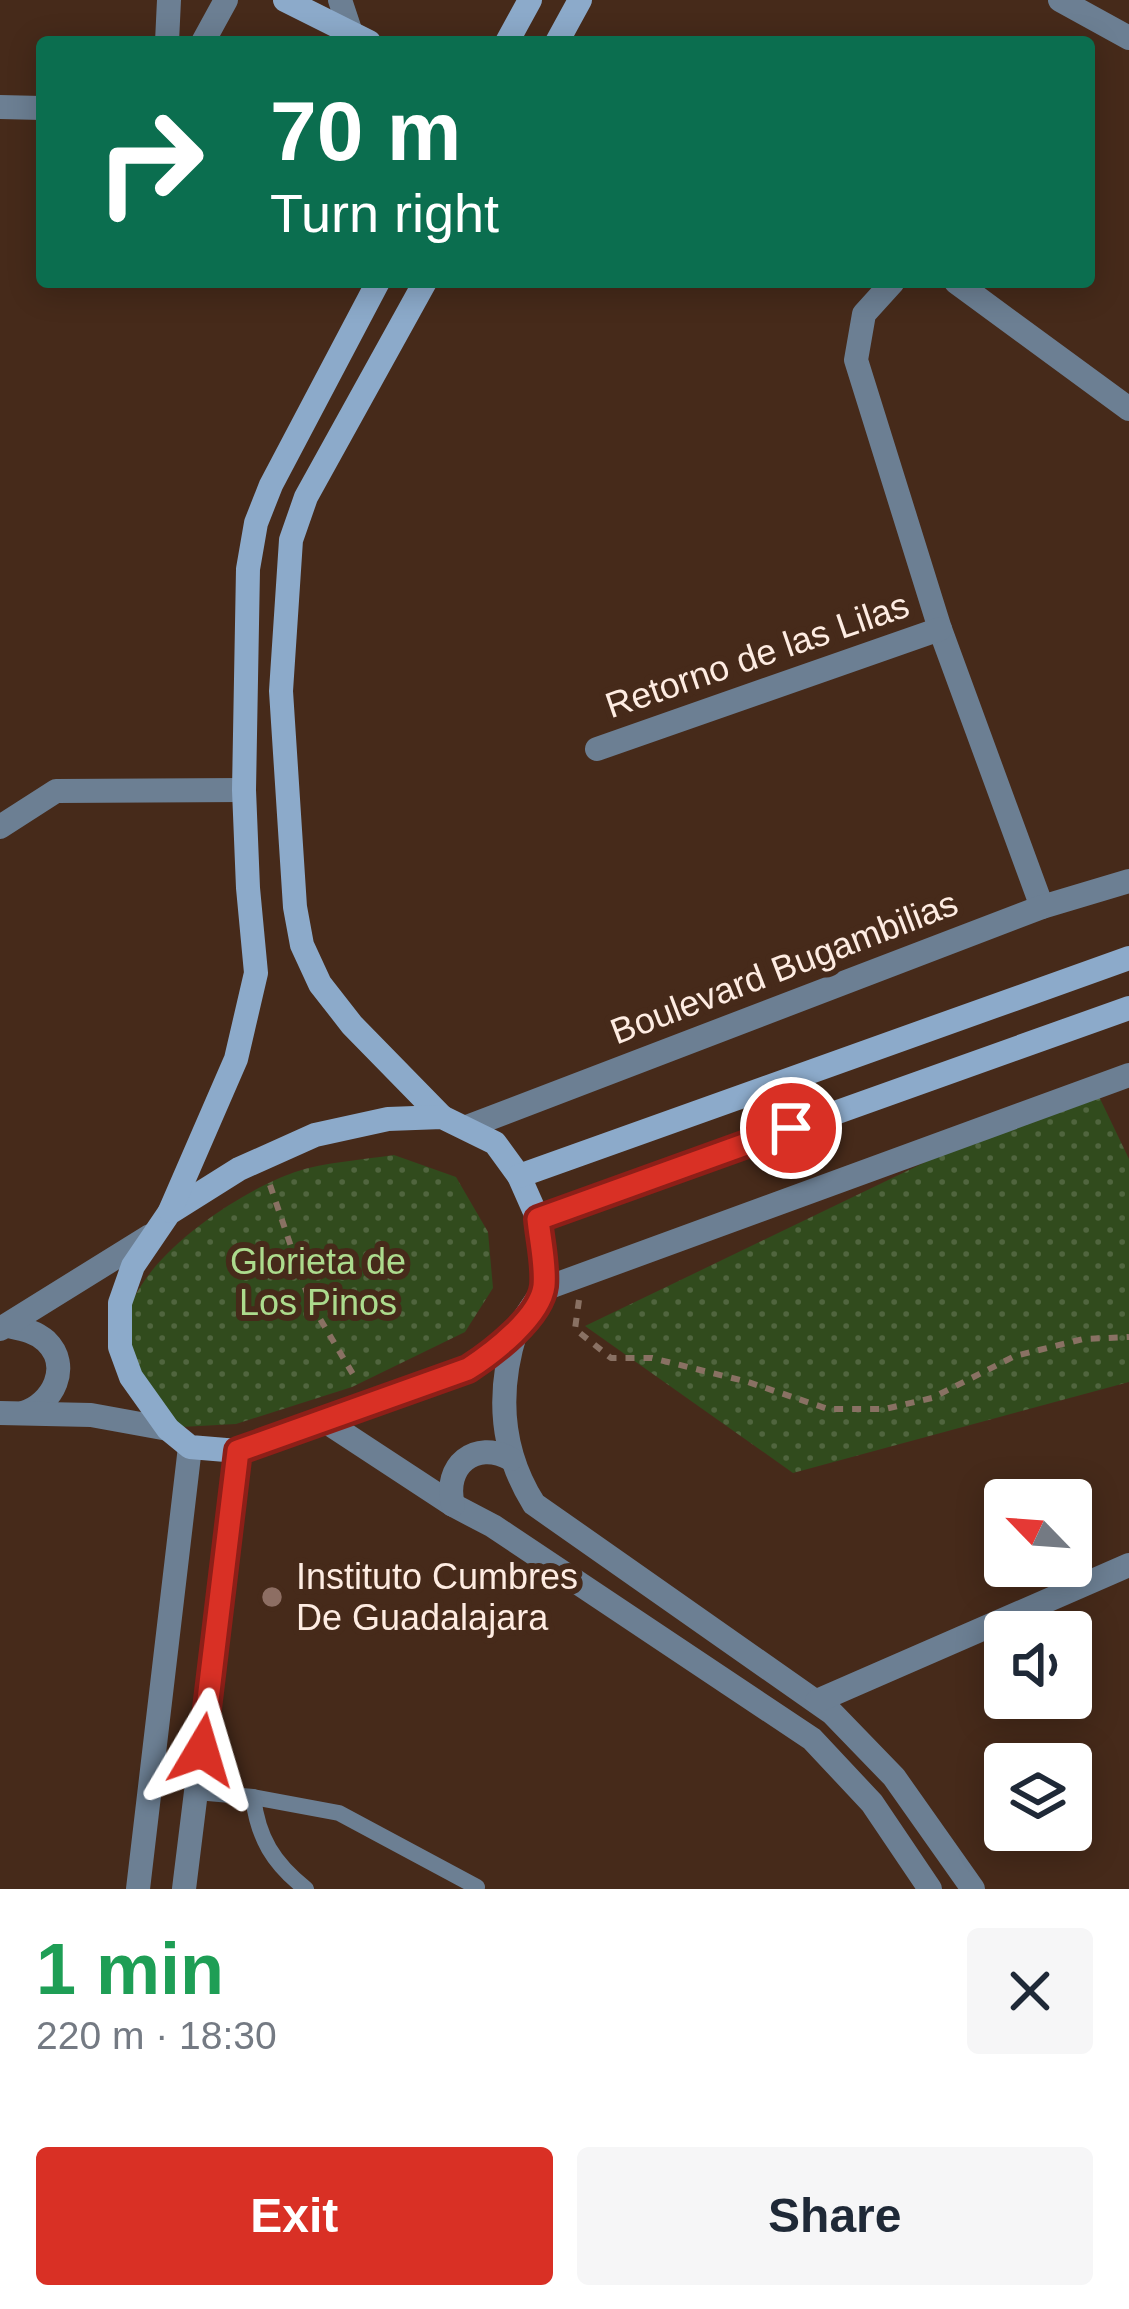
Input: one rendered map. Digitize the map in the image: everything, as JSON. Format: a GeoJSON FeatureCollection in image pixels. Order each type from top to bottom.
{"type":"FeatureCollection","features":[{"type":"Feature","properties":{"kind":"street"},"geometry":{"type":"LineString","coordinates":[[167,36],[170,0]]}},
{"type":"Feature","properties":{"kind":"street"},"geometry":{"type":"LineString","coordinates":[[206,36],[226,0]]}},
{"type":"Feature","properties":{"kind":"street"},"geometry":{"type":"LineString","coordinates":[[285,0],[358,36]]}},
{"type":"Feature","properties":{"kind":"street"},"geometry":{"type":"LineString","coordinates":[[340,0],[359,36]]}},
{"type":"Feature","properties":{"kind":"street"},"geometry":{"type":"LineString","coordinates":[[510,36],[530,0]]}},
{"type":"Feature","properties":{"kind":"street"},"geometry":{"type":"LineString","coordinates":[[560,36],[580,0]]}},
{"type":"Feature","properties":{"kind":"street"},"geometry":{"type":"LineString","coordinates":[[1060,0],[1129,38]]}},
{"type":"Feature","properties":{"kind":"street"},"geometry":{"type":"LineString","coordinates":[[0,107],[36,108]]}},
{"type":"Feature","properties":{"kind":"street"},"geometry":{"type":"LineString","coordinates":[[375,288],[271,484],[256,524],[248,569],[244,790],[256,973],[236,1059],[169,1213],[150,1236],[120,1303],[120,1347],[131,1377],[168,1429],[190,1447],[238,1451],[468,1369],[516,1331]]}},
{"type":"Feature","properties":{"kind":"street"},"geometry":{"type":"LineString","coordinates":[[422,288],[306,497],[291,541],[281,691],[295,907],[302,945],[320,984],[364,1039],[442,1117],[495,1143],[519,1176],[538,1219],[544,1289]]}},
{"type":"Feature","properties":{"kind":"street"},"geometry":{"type":"LineString","coordinates":[[886,288],[873,300],[859,329],[856,360],[940,629],[1042,907]]}},
{"type":"Feature","properties":{"kind":"street"},"geometry":{"type":"LineString","coordinates":[[964,288],[1129,409]]}},
{"type":"Feature","properties":{"kind":"street","name":"Retorno de las Lilas"},"geometry":{"type":"LineString","coordinates":[[597,749],[940,629]]}},
{"type":"Feature","properties":{"kind":"street"},"geometry":{"type":"LineString","coordinates":[[0,827],[56,791],[244,790]]}},
{"type":"Feature","properties":{"kind":"street","name":"Boulevard Bugambilias"},"geometry":{"type":"LineString","coordinates":[[467,1127],[1042,907],[1129,881]]}},
{"type":"Feature","properties":{"kind":"street"},"geometry":{"type":"LineString","coordinates":[[248,888],[260,901],[295,907]]}},
{"type":"Feature","properties":{"kind":"street"},"geometry":{"type":"LineString","coordinates":[[519,1176],[1129,958]]}},
{"type":"Feature","properties":{"kind":"street"},"geometry":{"type":"LineString","coordinates":[[538,1219],[1129,1008]]}},
{"type":"Feature","properties":{"kind":"street"},"geometry":{"type":"LineString","coordinates":[[973,1889],[894,1777],[817,1701],[534,1504],[511,1459],[503,1409],[504,1370],[516,1331],[544,1289],[1129,1075]]}},
{"type":"Feature","properties":{"kind":"street"},"geometry":{"type":"LineString","coordinates":[[169,1213],[259,1160],[315,1135],[388,1119],[442,1117]]}},
{"type":"Feature","properties":{"kind":"street"},"geometry":{"type":"LineString","coordinates":[[4,1328],[150,1236]]}},
{"type":"Feature","properties":{"kind":"street"},"geometry":{"type":"LineString","coordinates":[[4,1328],[44,1340],[57,1362],[56,1385],[50,1396],[32,1410],[10,1413]]}},
{"type":"Feature","properties":{"kind":"street"},"geometry":{"type":"LineString","coordinates":[[10,1413],[91,1415],[168,1429]]}},
{"type":"Feature","properties":{"kind":"street"},"geometry":{"type":"LineString","coordinates":[[325,1421],[493,1526],[812,1739],[872,1803],[930,1889]]}},
{"type":"Feature","properties":{"kind":"street"},"geometry":{"type":"LineString","coordinates":[[138,1889],[190,1447]]}},
{"type":"Feature","properties":{"kind":"street"},"geometry":{"type":"LineString","coordinates":[[184,1889],[238,1451]]}},
{"type":"Feature","properties":{"kind":"street"},"geometry":{"type":"LineString","coordinates":[[453,1505],[451,1480],[464,1459],[488,1451],[511,1459]]}},
{"type":"Feature","properties":{"kind":"street"},"geometry":{"type":"LineString","coordinates":[[817,1701],[1129,1564]]}},
{"type":"Feature","properties":{"kind":"lane"},"geometry":{"type":"LineString","coordinates":[[197,1792],[339,1813],[476,1887]]}},
{"type":"Feature","properties":{"kind":"lane"},"geometry":{"type":"LineString","coordinates":[[254,1797],[257,1830],[285,1873],[305,1889]]}},
{"type":"Feature","properties":{"kind":"path"},"geometry":{"type":"LineString","coordinates":[[259,1160],[310,1302],[371,1404]]}},
{"type":"Feature","properties":{"kind":"path"},"geometry":{"type":"LineString","coordinates":[[584,1275],[575,1329],[611,1358],[652,1358],[828,1408],[885,1409],[932,1398],[1015,1356],[1083,1339],[1129,1337]]}},
{"type":"Feature","properties":{"kind":"green space"},"geometry":{"type":"Polygon","coordinates":[[[1092,1082],[1129,1159],[1129,1382],[793,1473],[585,1326],[1092,1082]]]}},
{"type":"Feature","properties":{"kind":"green space","name":"Glorieta de Los Pinos"},"geometry":{"type":"Polygon","coordinates":[[[394,1155],[456,1177],[488,1232],[493,1288],[465,1332],[352,1387],[236,1424],[181,1427],[139,1380],[125,1345],[127,1317],[138,1290],[158,1263],[212,1216],[270,1182],[319,1166],[394,1155]]]}},
{"type":"Feature","properties":{"kind":"place","name":"Instituto Cumbres De Guadalajara"},"geometry":{"type":"Point","coordinates":[272,1597]}},
{"type":"Feature","properties":{"kind":"route"},"geometry":{"type":"LineString","coordinates":[[202,1750],[238,1451],[468,1369],[494,1352],[516,1331],[544,1289],[538,1219],[791,1128]]}}]}
